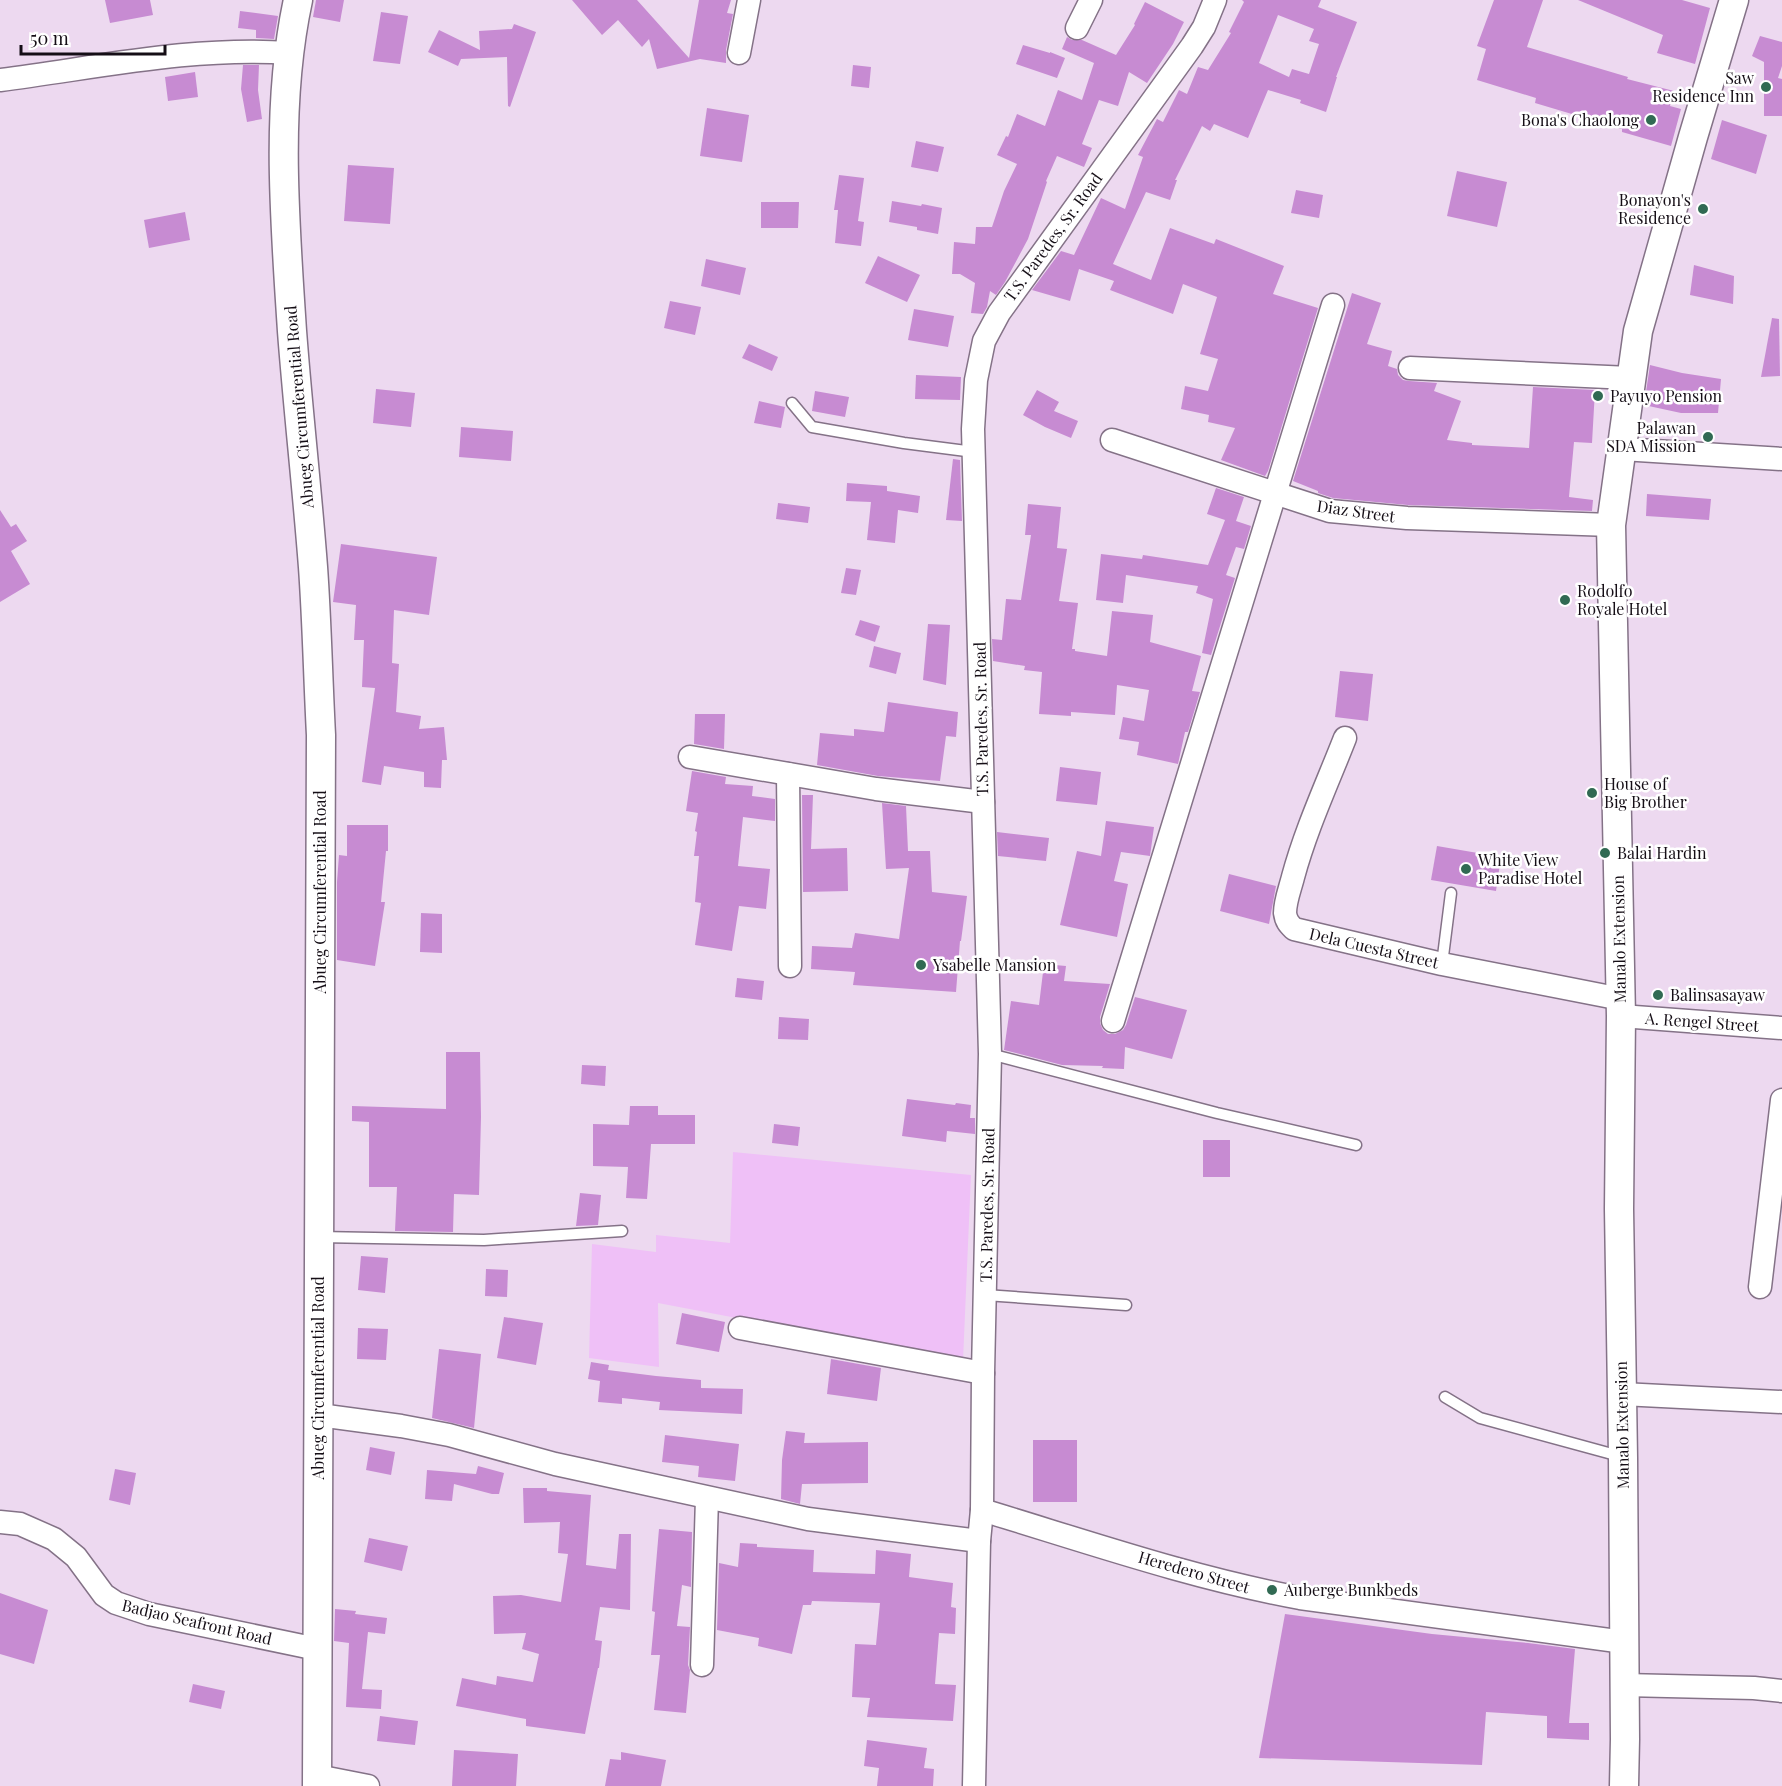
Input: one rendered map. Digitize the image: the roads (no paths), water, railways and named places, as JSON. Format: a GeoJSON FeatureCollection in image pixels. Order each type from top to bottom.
{"type":"FeatureCollection","features":[{"type":"Feature","properties":{"kind":"street","name":"Abueg Circumferential Road"},"geometry":{"type":"LineString","coordinates":[[298,0],[289,53],[284,158],[285,233],[297,404],[313,569],[321,735],[317,1781]]}},
{"type":"Feature","properties":{"kind":"street"},"geometry":{"type":"LineString","coordinates":[[739,53],[749,0]]}},
{"type":"Feature","properties":{"kind":"street"},"geometry":{"type":"LineString","coordinates":[[1077,28],[1091,0]]}},
{"type":"Feature","properties":{"kind":"street","name":"T.S. Paredes, Sr. Road"},"geometry":{"type":"LineString","coordinates":[[974,1786],[982,1510],[990,1054],[974,452],[976,380],[984,341],[999,313],[1192,46],[1204,27],[1215,0]]}},
{"type":"Feature","properties":{"kind":"street","name":"Manalo Extension"},"geometry":{"type":"LineString","coordinates":[[1624,1786],[1623,1457],[1619,1209],[1621,1008],[1611,525],[1638,331],[1734,0]]}},
{"type":"Feature","properties":{"kind":"street"},"geometry":{"type":"LineString","coordinates":[[0,80],[201,53],[254,51],[289,53]]}},
{"type":"Feature","properties":{"kind":"street"},"geometry":{"type":"LineString","coordinates":[[1113,1021],[1333,304]]}},
{"type":"Feature","properties":{"kind":"street"},"geometry":{"type":"LineString","coordinates":[[1410,368],[1630,378]]}},
{"type":"Feature","properties":{"kind":"street","name":"Diaz Street"},"geometry":{"type":"LineString","coordinates":[[1112,440],[1275,491],[1307,504],[1349,513],[1407,518],[1611,525]]}},
{"type":"Feature","properties":{"kind":"street"},"geometry":{"type":"LineString","coordinates":[[1622,449],[1782,459]]}},
{"type":"Feature","properties":{"kind":"street","name":"Dela Cuesta Street"},"geometry":{"type":"LineString","coordinates":[[1345,738],[1318,802],[1299,857],[1286,903],[1287,923],[1304,933],[1621,1008]]}},
{"type":"Feature","properties":{"kind":"street"},"geometry":{"type":"LineString","coordinates":[[690,757],[876,789],[983,802]]}},
{"type":"Feature","properties":{"kind":"street"},"geometry":{"type":"LineString","coordinates":[[788,774],[790,966]]}},
{"type":"Feature","properties":{"kind":"street","name":"A. Rengel Street"},"geometry":{"type":"LineString","coordinates":[[1621,1008],[1782,1028]]}},
{"type":"Feature","properties":{"kind":"street"},"geometry":{"type":"LineString","coordinates":[[1760,1287],[1777,1186],[1782,1100]]}},
{"type":"Feature","properties":{"kind":"street"},"geometry":{"type":"LineString","coordinates":[[740,1328],[983,1373]]}},
{"type":"Feature","properties":{"kind":"street"},"geometry":{"type":"LineString","coordinates":[[1622,1394],[1782,1402]]}},
{"type":"Feature","properties":{"kind":"street"},"geometry":{"type":"LineString","coordinates":[[319,1415],[401,1426],[449,1436],[555,1464],[808,1519],[980,1541]]}},
{"type":"Feature","properties":{"kind":"street"},"geometry":{"type":"LineString","coordinates":[[702,1665],[707,1498]]}},
{"type":"Feature","properties":{"kind":"street","name":"Heredero Street"},"geometry":{"type":"LineString","coordinates":[[982,1510],[1203,1577],[1248,1588],[1300,1598],[1624,1642]]}},
{"type":"Feature","properties":{"kind":"street","name":"Badjao Seafront Road"},"geometry":{"type":"LineString","coordinates":[[0,1522],[20,1524],[54,1539],[76,1557],[105,1595],[116,1603],[149,1614],[317,1649]]}},
{"type":"Feature","properties":{"kind":"street"},"geometry":{"type":"LineString","coordinates":[[1624,1685],[1754,1688],[1782,1691]]}},
{"type":"Feature","properties":{"kind":"street"},"geometry":{"type":"LineString","coordinates":[[317,1781],[369,1786]]}},
{"type":"Feature","properties":{"kind":"lane"},"geometry":{"type":"LineString","coordinates":[[792,403],[812,427],[974,452]]}},
{"type":"Feature","properties":{"kind":"lane"},"geometry":{"type":"LineString","coordinates":[[1442,964],[1451,893]]}},
{"type":"Feature","properties":{"kind":"lane"},"geometry":{"type":"LineString","coordinates":[[990,1054],[1217,1113],[1356,1145]]}},
{"type":"Feature","properties":{"kind":"lane"},"geometry":{"type":"LineString","coordinates":[[319,1237],[484,1240],[622,1231]]}},
{"type":"Feature","properties":{"kind":"lane"},"geometry":{"type":"LineString","coordinates":[[985,1295],[1126,1305]]}},
{"type":"Feature","properties":{"kind":"lane"},"geometry":{"type":"LineString","coordinates":[[1445,1397],[1479,1418],[1623,1457]]}},
{"type":"Feature","properties":{"kind":"place","name":"Saw Residence Inn"},"geometry":{"type":"Point","coordinates":[1766,87]}},
{"type":"Feature","properties":{"kind":"place","name":"Bona's Chaolong"},"geometry":{"type":"Point","coordinates":[1651,120]}},
{"type":"Feature","properties":{"kind":"place","name":"Bonayon's Residence"},"geometry":{"type":"Point","coordinates":[1703,209]}},
{"type":"Feature","properties":{"kind":"place","name":"Payuyo Pension"},"geometry":{"type":"Point","coordinates":[1598,396]}},
{"type":"Feature","properties":{"kind":"place","name":"Palawan SDA Mission"},"geometry":{"type":"Point","coordinates":[1708,437]}},
{"type":"Feature","properties":{"kind":"place","name":"Rodolfo Royale Hotel"},"geometry":{"type":"Point","coordinates":[1565,600]}},
{"type":"Feature","properties":{"kind":"place","name":"House of Big Brother"},"geometry":{"type":"Point","coordinates":[1592,793]}},
{"type":"Feature","properties":{"kind":"place","name":"Balai Hardin"},"geometry":{"type":"Point","coordinates":[1605,853]}},
{"type":"Feature","properties":{"kind":"place","name":"White View Paradise Hotel"},"geometry":{"type":"Point","coordinates":[1466,869]}},
{"type":"Feature","properties":{"kind":"place","name":"Ysabelle Mansion"},"geometry":{"type":"Point","coordinates":[921,965]}},
{"type":"Feature","properties":{"kind":"place","name":"Balinsasayaw"},"geometry":{"type":"Point","coordinates":[1658,995]}},
{"type":"Feature","properties":{"kind":"place","name":"Auberge Bunkbeds"},"geometry":{"type":"Point","coordinates":[1272,1590]}}]}
